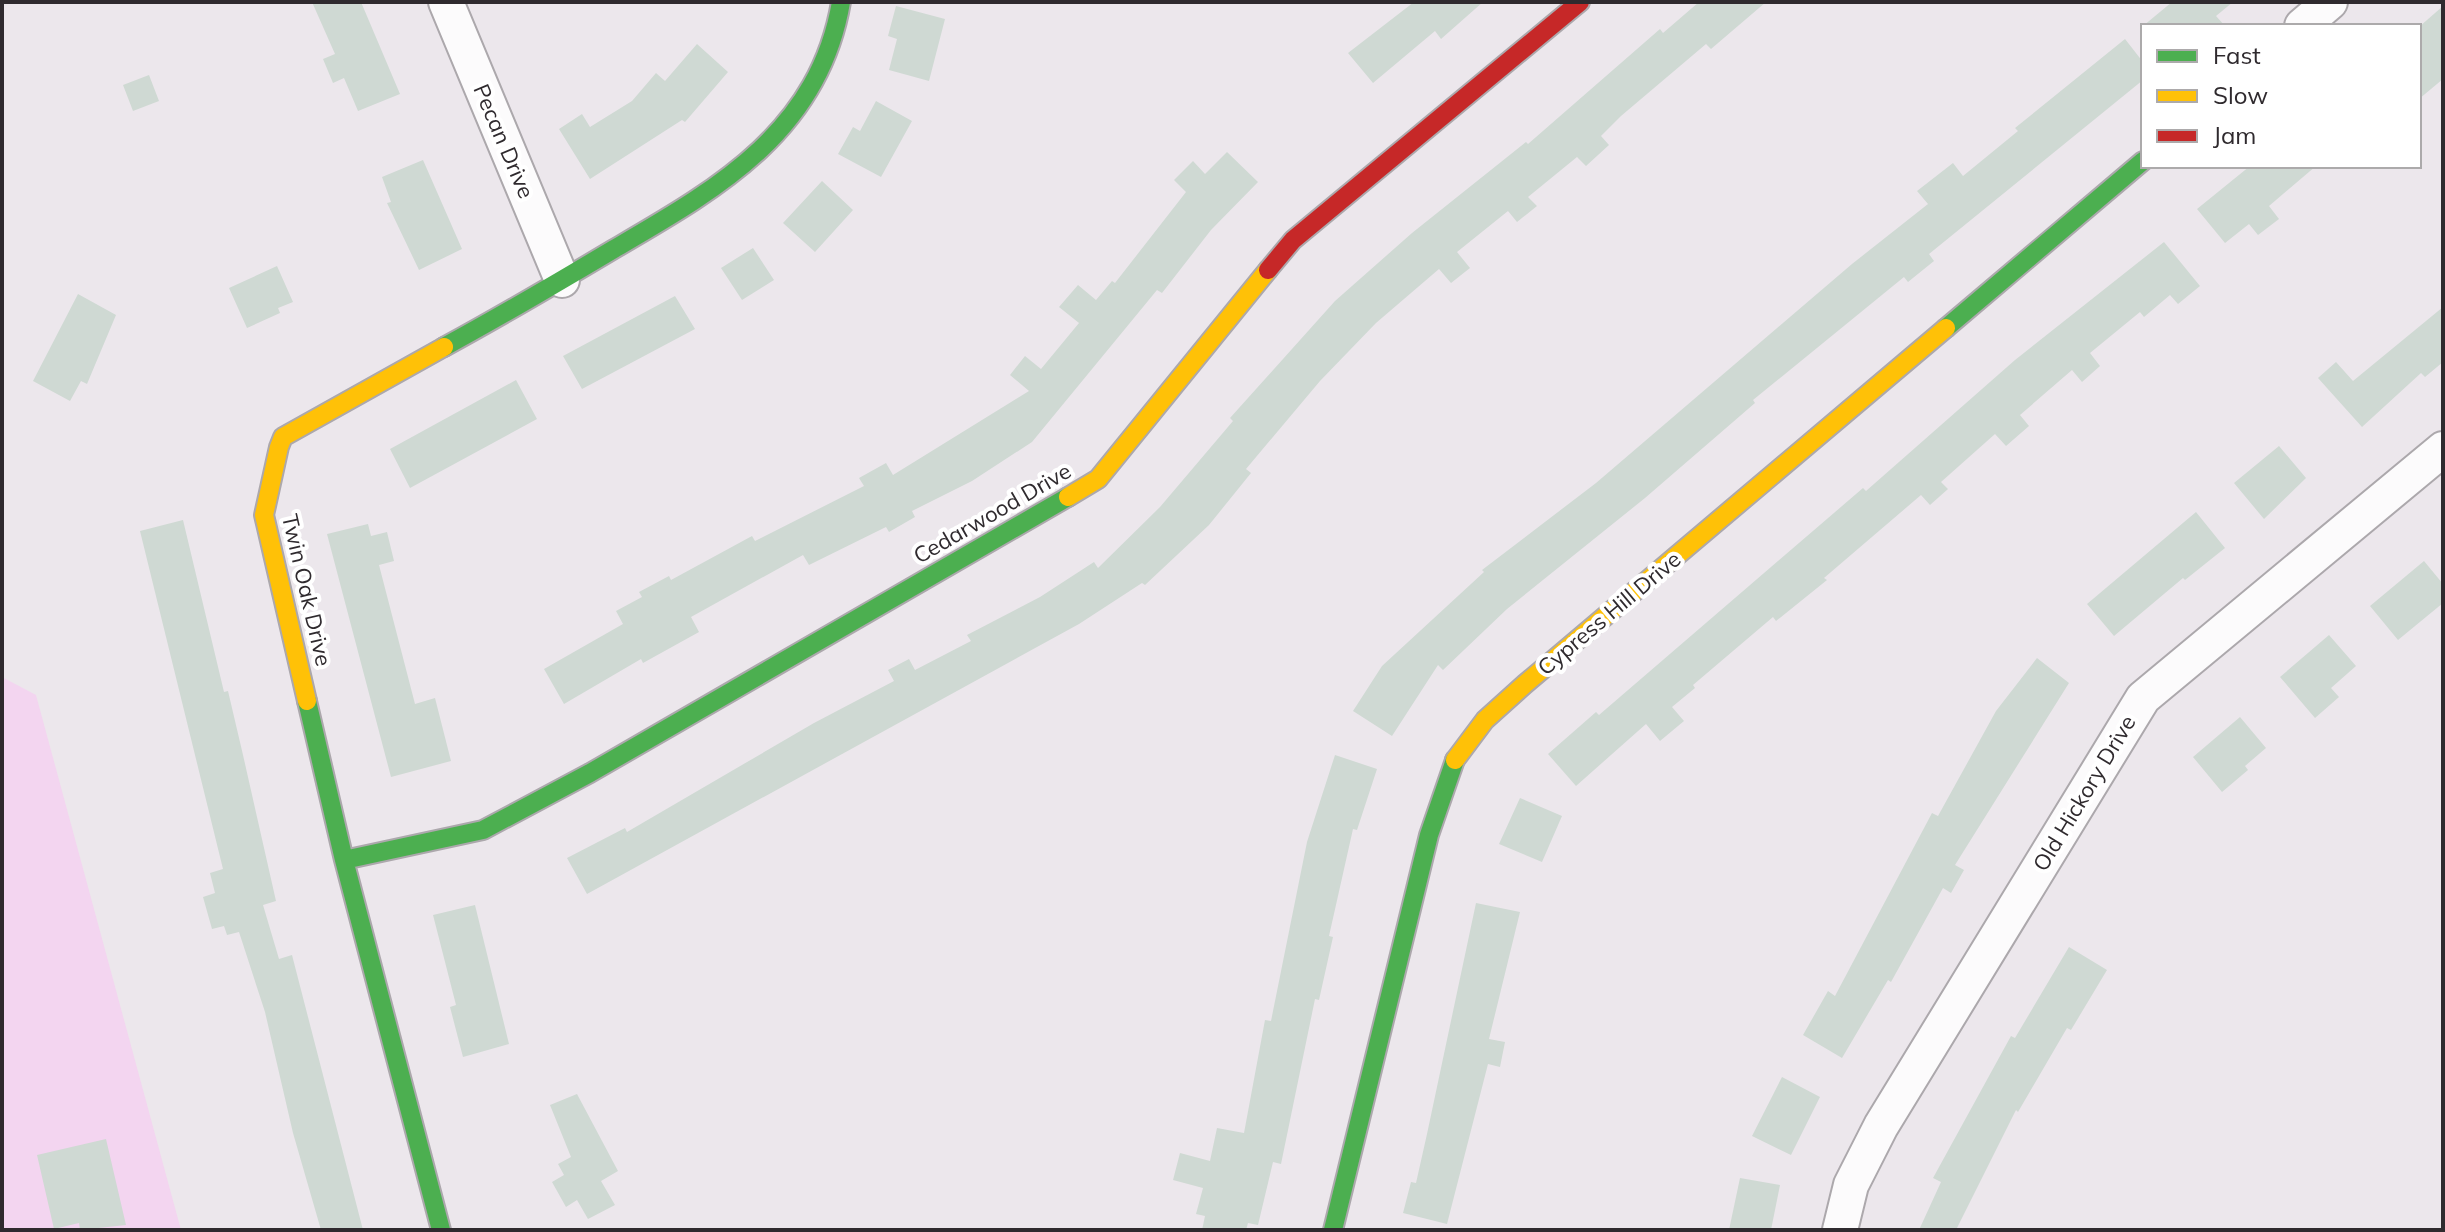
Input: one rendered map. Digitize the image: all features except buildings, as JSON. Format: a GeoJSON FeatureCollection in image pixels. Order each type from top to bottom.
{"type":"FeatureCollection","features":[{"type":"Feature","properties":{"kind":"street","name":"Pecan Drive"},"geometry":{"type":"LineString","coordinates":[[446,2],[562,280]]}},
{"type":"Feature","properties":{"kind":"street","name":"Twin Oak Drive"},"geometry":{"type":"LineString","coordinates":[[441,1230],[344,860],[264,515],[274,459],[283,437],[562,280],[721,185],[771,143],[817,76],[840,19],[841,2]]}},
{"type":"Feature","properties":{"kind":"street","name":"Cedarwood Drive"},"geometry":{"type":"LineString","coordinates":[[344,860],[483,830],[590,773],[1098,479],[1293,240],[1580,2]]}},
{"type":"Feature","properties":{"kind":"street"},"geometry":{"type":"LineString","coordinates":[[2304,24],[2330,2]]}},
{"type":"Feature","properties":{"kind":"street","name":"Cypress Hill Drive"},"geometry":{"type":"LineString","coordinates":[[1333,1230],[1429,835],[1456,756],[1485,720],[1525,684],[2141,163]]}},
{"type":"Feature","properties":{"kind":"street","name":"Old Hickory Drive"},"geometry":{"type":"LineString","coordinates":[[1840,1230],[1851,1185],[1881,1126],[2143,698],[2443,449]]}},
{"type":"Feature","properties":{"kind":"shaded area"},"geometry":{"type":"Polygon","coordinates":[[[2,677],[36,695],[181,1230],[2,1230],[2,677]]]}},
{"type":"Feature","properties":{"kind":"traffic: fast"},"geometry":{"type":"LineString","coordinates":[[444,347],[690,203],[758,152],[787,121],[811,87],[829,47],[841,2]]}},
{"type":"Feature","properties":{"kind":"traffic: fast"},"geometry":{"type":"LineString","coordinates":[[1946,328],[2141,163]]}},
{"type":"Feature","properties":{"kind":"traffic: fast"},"geometry":{"type":"LineString","coordinates":[[344,860],[483,830],[590,773],[1068,497]]}},
{"type":"Feature","properties":{"kind":"traffic: fast"},"geometry":{"type":"LineString","coordinates":[[307,701],[344,860],[441,1230]]}},
{"type":"Feature","properties":{"kind":"traffic: fast"},"geometry":{"type":"LineString","coordinates":[[1333,1230],[1429,835],[1455,760]]}},
{"type":"Feature","properties":{"kind":"traffic: slow"},"geometry":{"type":"LineString","coordinates":[[1068,497],[1098,479],[1268,270]]}},
{"type":"Feature","properties":{"kind":"traffic: slow"},"geometry":{"type":"LineString","coordinates":[[1455,760],[1485,720],[1525,684],[1946,328]]}},
{"type":"Feature","properties":{"kind":"traffic: slow"},"geometry":{"type":"LineString","coordinates":[[307,701],[264,515],[279,447],[283,437],[444,347]]}},
{"type":"Feature","properties":{"kind":"traffic: jam"},"geometry":{"type":"LineString","coordinates":[[1268,270],[1293,240],[1580,2]]}}]}
